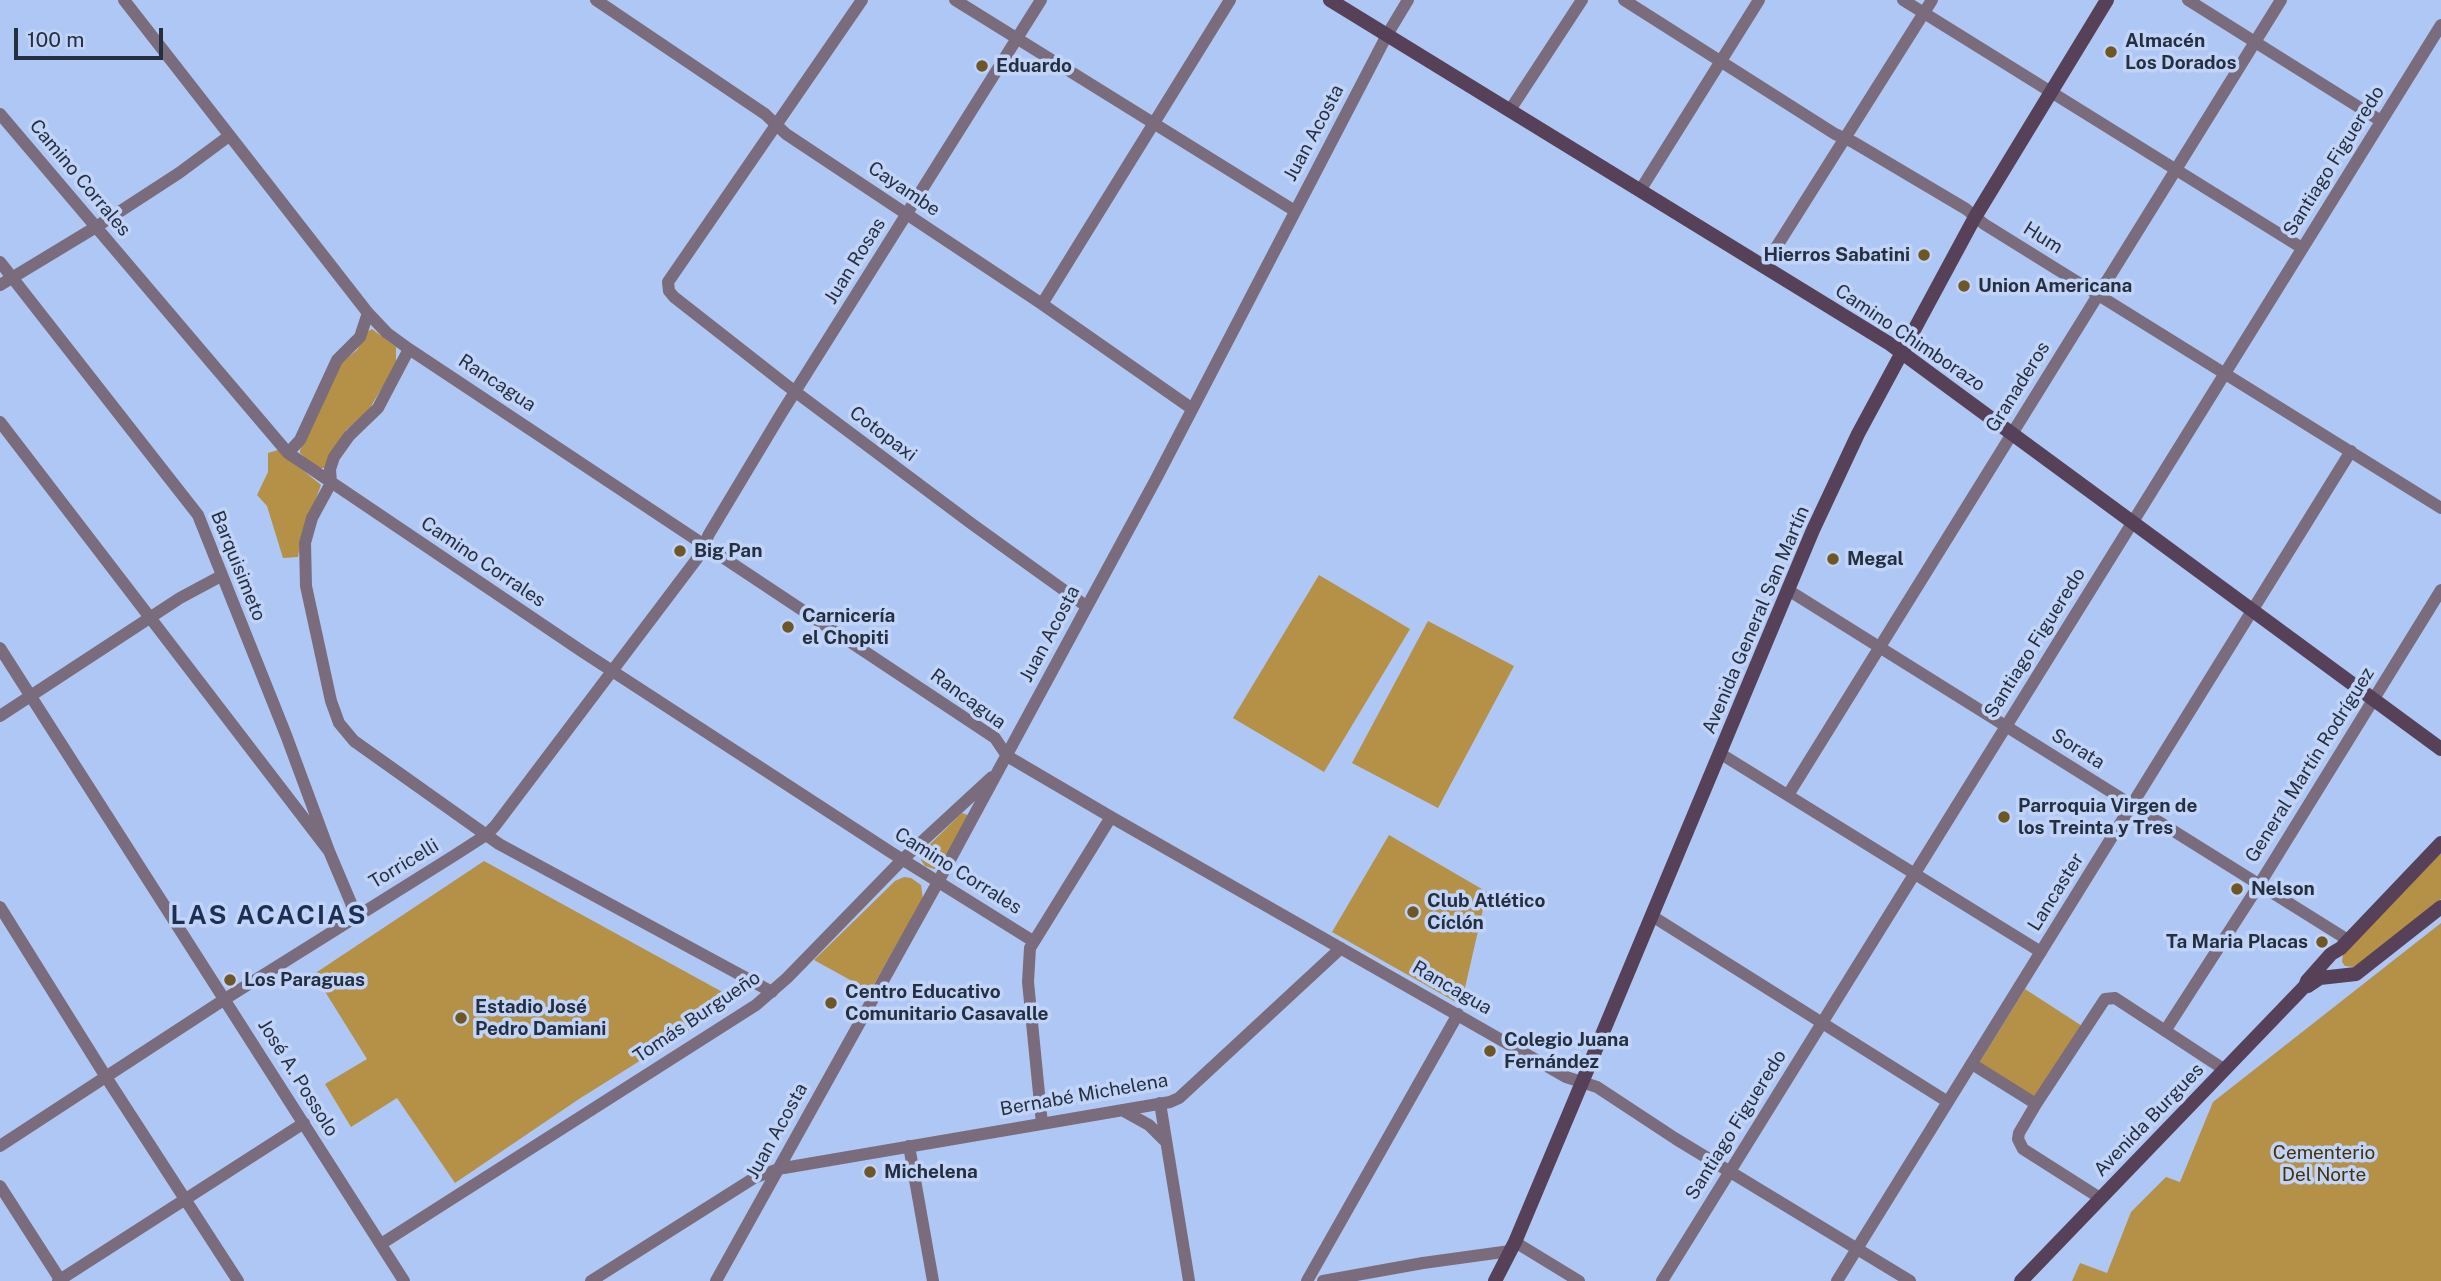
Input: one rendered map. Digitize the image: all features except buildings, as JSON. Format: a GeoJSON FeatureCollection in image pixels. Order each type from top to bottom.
{"type":"FeatureCollection","features":[{"type":"Feature","properties":{"kind":"street","name":"Rancagua"},"geometry":{"type":"LineString","coordinates":[[124,0],[368,313],[387,333],[409,349],[995,738],[1007,756],[1566,1077],[1597,1087],[1730,1172],[1910,1281]]}},
{"type":"Feature","properties":{"kind":"street","name":"Cayambe"},"geometry":{"type":"LineString","coordinates":[[596,0],[765,114],[786,134],[1042,304],[1191,408]]}},
{"type":"Feature","properties":{"kind":"street"},"geometry":{"type":"LineString","coordinates":[[776,124],[862,0]]}},
{"type":"Feature","properties":{"kind":"street"},"geometry":{"type":"LineString","coordinates":[[955,0],[1295,211]]}},
{"type":"Feature","properties":{"kind":"street","name":"Juan Rosas"},"geometry":{"type":"LineString","coordinates":[[704,543],[1041,0]]}},
{"type":"Feature","properties":{"kind":"street"},"geometry":{"type":"LineString","coordinates":[[1042,304],[1230,0]]}},
{"type":"Feature","properties":{"kind":"street","name":"Camino Chimborazo"},"geometry":{"type":"LineString","coordinates":[[1330,0],[1765,265],[1901,352],[2441,749]]}},
{"type":"Feature","properties":{"kind":"street","name":"Juan Acosta"},"geometry":{"type":"LineString","coordinates":[[716,1281],[1007,756],[1156,480],[1191,408],[1387,35],[1408,0]]}},
{"type":"Feature","properties":{"kind":"street"},"geometry":{"type":"LineString","coordinates":[[1510,110],[1582,0]]}},
{"type":"Feature","properties":{"kind":"street","name":"Hum"},"geometry":{"type":"LineString","coordinates":[[1624,0],[1845,138],[1966,209],[2097,295],[2441,508]]}},
{"type":"Feature","properties":{"kind":"street"},"geometry":{"type":"LineString","coordinates":[[1641,190],[1759,0]]}},
{"type":"Feature","properties":{"kind":"street"},"geometry":{"type":"LineString","coordinates":[[1903,0],[2302,248]]}},
{"type":"Feature","properties":{"kind":"street"},"geometry":{"type":"LineString","coordinates":[[1765,265],[1932,0]]}},
{"type":"Feature","properties":{"kind":"street","name":"Avenida General San Martín"},"geometry":{"type":"LineString","coordinates":[[1495,1281],[1583,1082],[1788,590],[1853,446],[1901,352],[1976,217],[2107,0]]}},
{"type":"Feature","properties":{"kind":"street"},"geometry":{"type":"LineString","coordinates":[[2188,0],[2381,121]]}},
{"type":"Feature","properties":{"kind":"street","name":"Granaderos"},"geometry":{"type":"LineString","coordinates":[[1788,795],[2281,0]]}},
{"type":"Feature","properties":{"kind":"street","name":"Santiago Figueredo"},"geometry":{"type":"LineString","coordinates":[[1662,1281],[2441,25]]}},
{"type":"Feature","properties":{"kind":"street","name":"Camino Corrales"},"geometry":{"type":"LineString","coordinates":[[0,114],[288,453],[902,860],[1033,941]]}},
{"type":"Feature","properties":{"kind":"street","name":"Cotopaxi"},"geometry":{"type":"LineString","coordinates":[[776,124],[668,282],[669,291],[796,392],[1086,606]]}},
{"type":"Feature","properties":{"kind":"street"},"geometry":{"type":"LineString","coordinates":[[0,285],[179,173],[229,136]]}},
{"type":"Feature","properties":{"kind":"street","name":"Barquisimeto"},"geometry":{"type":"LineString","coordinates":[[0,262],[198,515],[303,778],[328,851]]}},
{"type":"Feature","properties":{"kind":"street"},"geometry":{"type":"LineString","coordinates":[[288,453],[300,440],[337,360],[360,337],[368,313]]}},
{"type":"Feature","properties":{"kind":"street"},"geometry":{"type":"LineString","coordinates":[[409,349],[377,408],[349,436],[334,457],[330,469],[331,483],[308,530],[304,558],[306,586],[331,702],[339,723],[354,741],[486,835],[772,992]]}},
{"type":"Feature","properties":{"kind":"street"},"geometry":{"type":"LineString","coordinates":[[0,422],[328,851],[355,917]]}},
{"type":"Feature","properties":{"kind":"street","name":"Lancaster"},"geometry":{"type":"LineString","coordinates":[[1836,1281],[2351,451]]}},
{"type":"Feature","properties":{"kind":"street","name":"Torricelli"},"geometry":{"type":"LineString","coordinates":[[0,1146],[225,999],[486,835],[506,814],[699,556],[704,543]]}},
{"type":"Feature","properties":{"kind":"street"},"geometry":{"type":"LineString","coordinates":[[0,716],[150,618],[221,576]]}},
{"type":"Feature","properties":{"kind":"street","name":"Sorata"},"geometry":{"type":"LineString","coordinates":[[1788,590],[2259,885],[2345,944]]}},
{"type":"Feature","properties":{"kind":"street","name":"General Martín Rodríguez"},"geometry":{"type":"LineString","coordinates":[[2165,1031],[2259,885],[2441,590]]}},
{"type":"Feature","properties":{"kind":"street","name":"José A. Possolo"},"geometry":{"type":"LineString","coordinates":[[0,648],[404,1281]]}},
{"type":"Feature","properties":{"kind":"street"},"geometry":{"type":"LineString","coordinates":[[1721,754],[2041,952]]}},
{"type":"Feature","properties":{"kind":"street","name":"Tomás Burgueño"},"geometry":{"type":"LineString","coordinates":[[380,1244],[756,1005],[902,860],[997,773]]}},
{"type":"Feature","properties":{"kind":"street"},"geometry":{"type":"LineString","coordinates":[[281,791],[293,790],[303,778]]}},
{"type":"Feature","properties":{"kind":"street"},"geometry":{"type":"LineString","coordinates":[[1042,1124],[1028,957],[1033,941],[1111,817]]}},
{"type":"Feature","properties":{"kind":"street","name":"Avenida Burgues"},"geometry":{"type":"LineString","coordinates":[[2305,986],[2331,954],[2345,944],[2441,843]]}},
{"type":"Feature","properties":{"kind":"street"},"geometry":{"type":"LineString","coordinates":[[0,907],[238,1281]]}},
{"type":"Feature","properties":{"kind":"street","name":"Avenida Burgues"},"geometry":{"type":"LineString","coordinates":[[2021,1281],[2305,986],[2320,978],[2356,974],[2441,907]]}},
{"type":"Feature","properties":{"kind":"street"},"geometry":{"type":"LineString","coordinates":[[1652,916],[1948,1102]]}},
{"type":"Feature","properties":{"kind":"street"},"geometry":{"type":"LineString","coordinates":[[2345,944],[2337,966],[2347,975]]}},
{"type":"Feature","properties":{"kind":"street","name":"Bernabé Michelena"},"geometry":{"type":"LineString","coordinates":[[591,1281],[754,1178],[778,1169],[1170,1102],[1185,1094],[1341,948]]}},
{"type":"Feature","properties":{"kind":"street"},"geometry":{"type":"LineString","coordinates":[[2101,1198],[2023,1149],[2018,1139],[2036,1104],[2103,1001],[2115,998],[2225,1070]]}},
{"type":"Feature","properties":{"kind":"street"},"geometry":{"type":"LineString","coordinates":[[1307,1281],[1458,1014]]}},
{"type":"Feature","properties":{"kind":"street"},"geometry":{"type":"LineString","coordinates":[[1972,1063],[2036,1104]]}},
{"type":"Feature","properties":{"kind":"street"},"geometry":{"type":"LineString","coordinates":[[1160,1103],[1189,1281]]}},
{"type":"Feature","properties":{"kind":"street"},"geometry":{"type":"LineString","coordinates":[[1122,1110],[1149,1125],[1166,1142]]}},
{"type":"Feature","properties":{"kind":"street"},"geometry":{"type":"LineString","coordinates":[[0,1186],[59,1281],[304,1123]]}},
{"type":"Feature","properties":{"kind":"street"},"geometry":{"type":"LineString","coordinates":[[909,1146],[933,1281]]}},
{"type":"Feature","properties":{"kind":"street"},"geometry":{"type":"LineString","coordinates":[[1323,1281],[1512,1246],[1578,1281]]}},
{"type":"Feature","properties":{"kind":"green space"},"geometry":{"type":"Polygon","coordinates":[[[372,329],[396,347],[396,365],[368,411],[346,430],[324,468],[317,468],[300,450],[341,363],[357,350],[367,332],[372,329]]]}},
{"type":"Feature","properties":{"kind":"green space"},"geometry":{"type":"Polygon","coordinates":[[[278,450],[321,485],[301,539],[298,557],[283,558],[267,506],[257,495],[268,472],[268,453],[278,450]]]}},
{"type":"Feature","properties":{"kind":"green space"},"geometry":{"type":"Polygon","coordinates":[[[1319,575],[1410,629],[1324,772],[1233,718],[1319,575]]]}},
{"type":"Feature","properties":{"kind":"green space"},"geometry":{"type":"Polygon","coordinates":[[[1428,621],[1514,666],[1438,808],[1352,763],[1428,621]]]}},
{"type":"Feature","properties":{"kind":"green space"},"geometry":{"type":"Polygon","coordinates":[[[962,813],[968,815],[941,866],[934,869],[925,866],[921,853],[962,813]]]}},
{"type":"Feature","properties":{"kind":"green space","name":"Club Atlético Cíclón"},"geometry":{"type":"Polygon","coordinates":[[[1389,835],[1487,892],[1461,1005],[1332,932],[1389,835]]]}},
{"type":"Feature","properties":{"kind":"green space"},"geometry":{"type":"Polygon","coordinates":[[[2441,853],[2441,899],[2354,967],[2345,966],[2342,962],[2343,954],[2441,853]]]}},
{"type":"Feature","properties":{"kind":"green space"},"geometry":{"type":"Polygon","coordinates":[[[484,861],[737,1000],[579,1099],[455,1183],[397,1098],[351,1127],[325,1084],[367,1059],[314,974],[484,861]]]}},
{"type":"Feature","properties":{"kind":"green space"},"geometry":{"type":"Polygon","coordinates":[[[904,877],[921,885],[923,899],[870,991],[814,960],[895,881],[904,877]]]}},
{"type":"Feature","properties":{"kind":"green space","name":"Cementerio Del Norte"},"geometry":{"type":"Polygon","coordinates":[[[2441,923],[2441,1281],[2072,1281],[2080,1263],[2107,1273],[2131,1212],[2166,1177],[2180,1182],[2213,1102],[2441,923]]]}},
{"type":"Feature","properties":{"kind":"green space"},"geometry":{"type":"Polygon","coordinates":[[[2025,989],[2082,1026],[2035,1098],[1979,1063],[2025,989]]]}},
{"type":"Feature","properties":{"kind":"place","name":"Almacén Los Dorados"},"geometry":{"type":"Point","coordinates":[2111,52]}},
{"type":"Feature","properties":{"kind":"place","name":"Eduardo"},"geometry":{"type":"Point","coordinates":[982,66]}},
{"type":"Feature","properties":{"kind":"place","name":"Hierros Sabatini"},"geometry":{"type":"Point","coordinates":[1924,255]}},
{"type":"Feature","properties":{"kind":"place","name":"Union Americana"},"geometry":{"type":"Point","coordinates":[1964,286]}},
{"type":"Feature","properties":{"kind":"place","name":"Big Pan"},"geometry":{"type":"Point","coordinates":[680,551]}},
{"type":"Feature","properties":{"kind":"place","name":"Megal"},"geometry":{"type":"Point","coordinates":[1833,559]}},
{"type":"Feature","properties":{"kind":"place","name":"Carnicería el Chopiti"},"geometry":{"type":"Point","coordinates":[788,627]}},
{"type":"Feature","properties":{"kind":"place","name":"Parroquia Virgen de los Treinta y Tres"},"geometry":{"type":"Point","coordinates":[2004,817]}},
{"type":"Feature","properties":{"kind":"place","name":"Nelson"},"geometry":{"type":"Point","coordinates":[2237,889]}},
{"type":"Feature","properties":{"kind":"place","name":"Club Atlético Cíclón"},"geometry":{"type":"Point","coordinates":[1413,912]}},
{"type":"Feature","properties":{"kind":"place","name":"Ta Maria Placas"},"geometry":{"type":"Point","coordinates":[2322,942]}},
{"type":"Feature","properties":{"kind":"place","name":"Los Paraguas"},"geometry":{"type":"Point","coordinates":[230,980]}},
{"type":"Feature","properties":{"kind":"place","name":"Centro Educativo Comunitario Casavalle"},"geometry":{"type":"Point","coordinates":[831,1003]}},
{"type":"Feature","properties":{"kind":"place","name":"Estadio José Pedro Damiani"},"geometry":{"type":"Point","coordinates":[461,1018]}},
{"type":"Feature","properties":{"kind":"place","name":"Colegio Juana Fernández"},"geometry":{"type":"Point","coordinates":[1490,1051]}},
{"type":"Feature","properties":{"kind":"place","name":"Michelena"},"geometry":{"type":"Point","coordinates":[870,1172]}},
{"type":"Feature","properties":{"kind":"district","name":"LAS ACACIAS"},"geometry":{"type":"Point","coordinates":[269,916]}}]}
